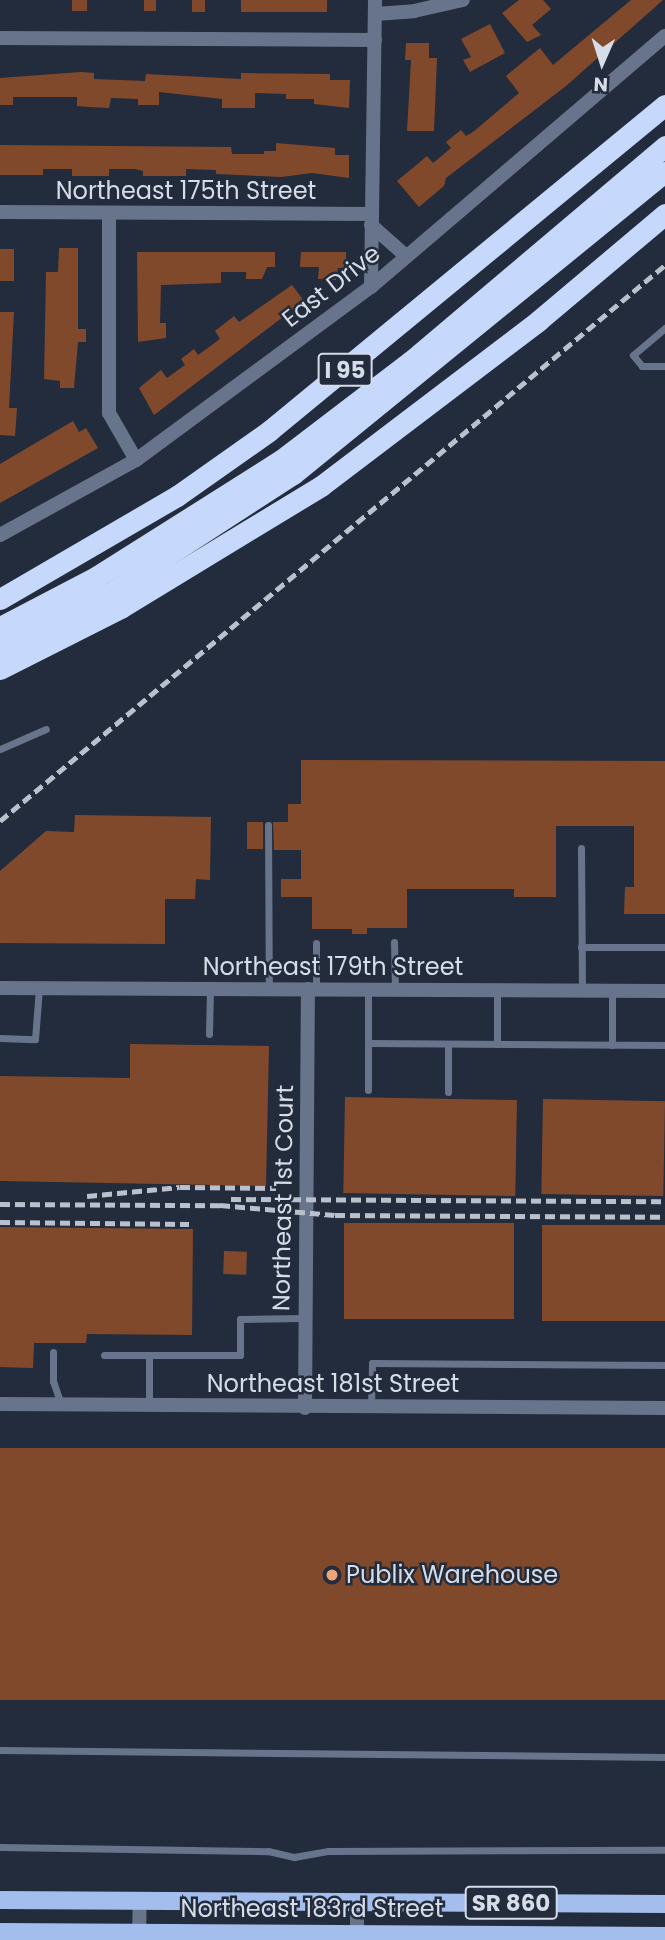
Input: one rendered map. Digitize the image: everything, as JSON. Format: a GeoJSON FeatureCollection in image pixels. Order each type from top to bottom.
{"type":"FeatureCollection","features":[{"type":"Feature","properties":{"kind":"highway","name":"I 95"},"geometry":{"type":"LineString","coordinates":[[0,599],[177,496],[269,431],[665,105]]}},
{"type":"Feature","properties":{"kind":"highway"},"geometry":{"type":"LineString","coordinates":[[0,627],[96,577],[281,460],[411,361],[665,146]]}},
{"type":"Feature","properties":{"kind":"highway"},"geometry":{"type":"LineString","coordinates":[[0,647],[108,594],[293,474],[665,172]]}},
{"type":"Feature","properties":{"kind":"highway"},"geometry":{"type":"LineString","coordinates":[[0,668],[122,607],[321,486],[516,338],[665,214]]}},
{"type":"Feature","properties":{"kind":"main road","name":"Northeast 183rd Street"},"geometry":{"type":"LineString","coordinates":[[0,1900],[665,1904]]}},
{"type":"Feature","properties":{"kind":"main road","name":"Northeast 183rd Street"},"geometry":{"type":"LineString","coordinates":[[5,1934],[665,1936]]}},
{"type":"Feature","properties":{"kind":"street"},"geometry":{"type":"LineString","coordinates":[[371,287],[375,7],[414,11],[463,0]]}},
{"type":"Feature","properties":{"kind":"street","name":"East Drive"},"geometry":{"type":"LineString","coordinates":[[0,536],[136,460],[371,287],[665,36]]}},
{"type":"Feature","properties":{"kind":"street"},"geometry":{"type":"LineString","coordinates":[[0,38],[374,40]]}},
{"type":"Feature","properties":{"kind":"street","name":"Northeast 175th Street"},"geometry":{"type":"LineString","coordinates":[[0,212],[371,219]]}},
{"type":"Feature","properties":{"kind":"street"},"geometry":{"type":"LineString","coordinates":[[109,213],[109,413],[136,460]]}},
{"type":"Feature","properties":{"kind":"street"},"geometry":{"type":"LineString","coordinates":[[371,219],[406,256]]}},
{"type":"Feature","properties":{"kind":"street","name":"Northeast 179th Street"},"geometry":{"type":"LineString","coordinates":[[0,988],[665,991]]}},
{"type":"Feature","properties":{"kind":"street","name":"Northeast 1st Court"},"geometry":{"type":"LineString","coordinates":[[304,1408],[312,989]]}},
{"type":"Feature","properties":{"kind":"street","name":"Northeast 181st Street"},"geometry":{"type":"LineString","coordinates":[[0,1404],[304,1408],[665,1408]]}},
{"type":"Feature","properties":{"kind":"street"},"geometry":{"type":"LineString","coordinates":[[139,1936],[140,1901]]}},
{"type":"Feature","properties":{"kind":"street"},"geometry":{"type":"LineString","coordinates":[[357,1902],[357,1937]]}},
{"type":"Feature","properties":{"kind":"lane"},"geometry":{"type":"LineString","coordinates":[[665,328],[633,355],[642,366],[665,366]]}},
{"type":"Feature","properties":{"kind":"lane"},"geometry":{"type":"LineString","coordinates":[[0,749],[46,729]]}},
{"type":"Feature","properties":{"kind":"lane"},"geometry":{"type":"LineString","coordinates":[[268,825],[269,989]]}},
{"type":"Feature","properties":{"kind":"lane"},"geometry":{"type":"LineString","coordinates":[[581,848],[582,990]]}},
{"type":"Feature","properties":{"kind":"lane"},"geometry":{"type":"LineString","coordinates":[[394,942],[395,990]]}},
{"type":"Feature","properties":{"kind":"lane"},"geometry":{"type":"LineString","coordinates":[[312,989],[316,943]]}},
{"type":"Feature","properties":{"kind":"lane"},"geometry":{"type":"LineString","coordinates":[[582,947],[665,947]]}},
{"type":"Feature","properties":{"kind":"lane"},"geometry":{"type":"LineString","coordinates":[[0,1038],[35,1038],[39,988]]}},
{"type":"Feature","properties":{"kind":"lane"},"geometry":{"type":"LineString","coordinates":[[209,1034],[210,989]]}},
{"type":"Feature","properties":{"kind":"lane"},"geometry":{"type":"LineString","coordinates":[[368,989],[368,1090]]}},
{"type":"Feature","properties":{"kind":"lane"},"geometry":{"type":"LineString","coordinates":[[497,990],[497,1044]]}},
{"type":"Feature","properties":{"kind":"lane"},"geometry":{"type":"LineString","coordinates":[[612,990],[612,1045]]}},
{"type":"Feature","properties":{"kind":"lane"},"geometry":{"type":"LineString","coordinates":[[368,1043],[665,1045]]}},
{"type":"Feature","properties":{"kind":"lane"},"geometry":{"type":"LineString","coordinates":[[448,1044],[448,1092]]}},
{"type":"Feature","properties":{"kind":"lane"},"geometry":{"type":"LineString","coordinates":[[104,1354],[240,1355],[240,1318],[304,1318]]}},
{"type":"Feature","properties":{"kind":"lane"},"geometry":{"type":"LineString","coordinates":[[53,1352],[53,1381],[61,1405]]}},
{"type":"Feature","properties":{"kind":"lane"},"geometry":{"type":"LineString","coordinates":[[149,1355],[149,1406]]}},
{"type":"Feature","properties":{"kind":"lane"},"geometry":{"type":"LineString","coordinates":[[371,1408],[372,1363],[665,1366]]}},
{"type":"Feature","properties":{"kind":"lane"},"geometry":{"type":"LineString","coordinates":[[0,1750],[665,1757]]}},
{"type":"Feature","properties":{"kind":"lane"},"geometry":{"type":"LineString","coordinates":[[0,1847],[268,1851],[294,1857],[328,1851],[665,1850]]}},
{"type":"Feature","properties":{"kind":"building"},"geometry":{"type":"Polygon","coordinates":[[[72,0],[87,0],[87,11],[72,11],[72,0]]]}},
{"type":"Feature","properties":{"kind":"building"},"geometry":{"type":"Polygon","coordinates":[[[144,0],[156,0],[156,11],[144,11],[144,0]]]}},
{"type":"Feature","properties":{"kind":"building"},"geometry":{"type":"Polygon","coordinates":[[[192,0],[205,0],[205,12],[192,12],[192,0]]]}},
{"type":"Feature","properties":{"kind":"building"},"geometry":{"type":"Polygon","coordinates":[[[241,0],[327,0],[327,12],[241,12],[241,0]]]}},
{"type":"Feature","properties":{"kind":"building"},"geometry":{"type":"Polygon","coordinates":[[[519,0],[543,0],[551,9],[532,25],[541,35],[527,42],[502,13],[519,0]]]}},
{"type":"Feature","properties":{"kind":"building"},"geometry":{"type":"Polygon","coordinates":[[[631,0],[663,0],[566,86],[446,178],[444,186],[419,207],[397,181],[427,156],[433,163],[451,148],[446,142],[461,130],[466,136],[473,132],[519,93],[506,76],[540,48],[553,65],[631,0]]]}},
{"type":"Feature","properties":{"kind":"building"},"geometry":{"type":"Polygon","coordinates":[[[490,24],[505,53],[470,72],[463,60],[471,57],[461,39],[490,24]]]}},
{"type":"Feature","properties":{"kind":"building"},"geometry":{"type":"Polygon","coordinates":[[[406,43],[429,43],[429,58],[437,58],[434,131],[407,131],[411,60],[405,60],[406,43]]]}},
{"type":"Feature","properties":{"kind":"building"},"geometry":{"type":"Polygon","coordinates":[[[94,73],[94,79],[145,81],[146,74],[241,79],[241,73],[330,74],[330,80],[350,80],[349,108],[314,104],[314,99],[286,99],[286,94],[255,93],[255,108],[222,108],[222,99],[159,92],[159,105],[138,105],[138,99],[111,98],[109,108],[89,107],[77,106],[77,97],[13,97],[13,105],[0,105],[0,78],[94,73]]]}},
{"type":"Feature","properties":{"kind":"building"},"geometry":{"type":"Polygon","coordinates":[[[276,143],[335,148],[335,155],[349,155],[349,178],[312,173],[281,177],[216,174],[216,170],[186,169],[186,176],[143,176],[143,171],[135,169],[109,169],[109,176],[72,176],[72,169],[43,169],[43,175],[0,175],[0,145],[231,147],[232,154],[264,154],[264,151],[276,151],[276,143]]]}},
{"type":"Feature","properties":{"kind":"building"},"geometry":{"type":"Polygon","coordinates":[[[59,248],[78,248],[78,329],[86,329],[86,342],[78,342],[74,388],[60,388],[60,381],[44,379],[46,272],[58,272],[59,248]]]}},
{"type":"Feature","properties":{"kind":"building"},"geometry":{"type":"Polygon","coordinates":[[[0,249],[14,249],[14,281],[0,281],[0,249]]]}},
{"type":"Feature","properties":{"kind":"building"},"geometry":{"type":"Polygon","coordinates":[[[137,252],[275,252],[275,267],[267,267],[262,279],[246,279],[246,272],[221,272],[221,283],[161,285],[160,323],[166,323],[166,338],[138,342],[137,252]]]}},
{"type":"Feature","properties":{"kind":"building"},"geometry":{"type":"Polygon","coordinates":[[[301,252],[346,252],[346,268],[338,268],[336,280],[318,279],[319,267],[300,267],[301,252]]]}},
{"type":"Feature","properties":{"kind":"building"},"geometry":{"type":"Polygon","coordinates":[[[292,285],[304,301],[154,415],[139,388],[161,370],[167,378],[185,365],[181,359],[194,349],[198,355],[220,339],[215,331],[234,316],[239,322],[292,285]]]}},
{"type":"Feature","properties":{"kind":"building"},"geometry":{"type":"Polygon","coordinates":[[[0,312],[14,312],[9,408],[17,408],[15,436],[0,435],[0,312]]]}},
{"type":"Feature","properties":{"kind":"building"},"geometry":{"type":"Polygon","coordinates":[[[73,421],[79,432],[86,428],[98,448],[0,503],[0,464],[73,421]]]}},
{"type":"Feature","properties":{"kind":"building"},"geometry":{"type":"Polygon","coordinates":[[[301,760],[665,761],[665,914],[624,914],[625,887],[634,887],[634,826],[556,826],[556,897],[514,897],[514,889],[407,889],[407,928],[367,928],[367,934],[352,934],[352,929],[312,929],[312,897],[281,897],[281,879],[301,879],[301,850],[274,850],[273,822],[288,822],[288,804],[301,804],[301,760]]]}},
{"type":"Feature","properties":{"kind":"building"},"geometry":{"type":"Polygon","coordinates":[[[75,815],[211,817],[210,880],[196,879],[195,899],[165,899],[165,944],[0,943],[0,871],[46,831],[74,832],[75,815]]]}},
{"type":"Feature","properties":{"kind":"building"},"geometry":{"type":"Polygon","coordinates":[[[247,822],[263,822],[263,849],[247,849],[247,822]]]}},
{"type":"Feature","properties":{"kind":"building"},"geometry":{"type":"Polygon","coordinates":[[[130,1044],[269,1046],[266,1186],[0,1181],[0,1076],[130,1078],[130,1044]]]}},
{"type":"Feature","properties":{"kind":"building"},"geometry":{"type":"Polygon","coordinates":[[[345,1097],[517,1100],[515,1196],[343,1193],[345,1097]]]}},
{"type":"Feature","properties":{"kind":"building"},"geometry":{"type":"Polygon","coordinates":[[[543,1099],[665,1101],[663,1196],[541,1194],[543,1099]]]}},
{"type":"Feature","properties":{"kind":"building"},"geometry":{"type":"Polygon","coordinates":[[[344,1223],[514,1223],[514,1319],[344,1319],[344,1223]]]}},
{"type":"Feature","properties":{"kind":"building"},"geometry":{"type":"Polygon","coordinates":[[[542,1225],[665,1225],[665,1321],[542,1321],[542,1225]]]}},
{"type":"Feature","properties":{"kind":"building"},"geometry":{"type":"Polygon","coordinates":[[[0,1227],[193,1229],[192,1335],[87,1334],[86,1343],[34,1343],[33,1368],[0,1367],[0,1227]]]}},
{"type":"Feature","properties":{"kind":"building"},"geometry":{"type":"Polygon","coordinates":[[[224,1251],[247,1252],[246,1275],[223,1274],[224,1251]]]}},
{"type":"Feature","properties":{"kind":"building","name":"Publix Warehouse"},"geometry":{"type":"Polygon","coordinates":[[[0,1448],[665,1448],[665,1700],[0,1700],[0,1448]]]}},
{"type":"Feature","properties":{"kind":"railway"},"geometry":{"type":"LineString","coordinates":[[0,821],[665,265]]}},
{"type":"Feature","properties":{"kind":"railway"},"geometry":{"type":"LineString","coordinates":[[87,1196],[180,1187],[276,1188]]}},
{"type":"Feature","properties":{"kind":"railway"},"geometry":{"type":"LineString","coordinates":[[231,1199],[665,1201]]}},
{"type":"Feature","properties":{"kind":"railway"},"geometry":{"type":"LineString","coordinates":[[0,1204],[220,1205],[335,1215],[665,1217]]}},
{"type":"Feature","properties":{"kind":"railway"},"geometry":{"type":"LineString","coordinates":[[0,1222],[189,1224]]}},
{"type":"Feature","properties":{"kind":"place","name":"Publix Warehouse"},"geometry":{"type":"Point","coordinates":[332,1575]}}]}
